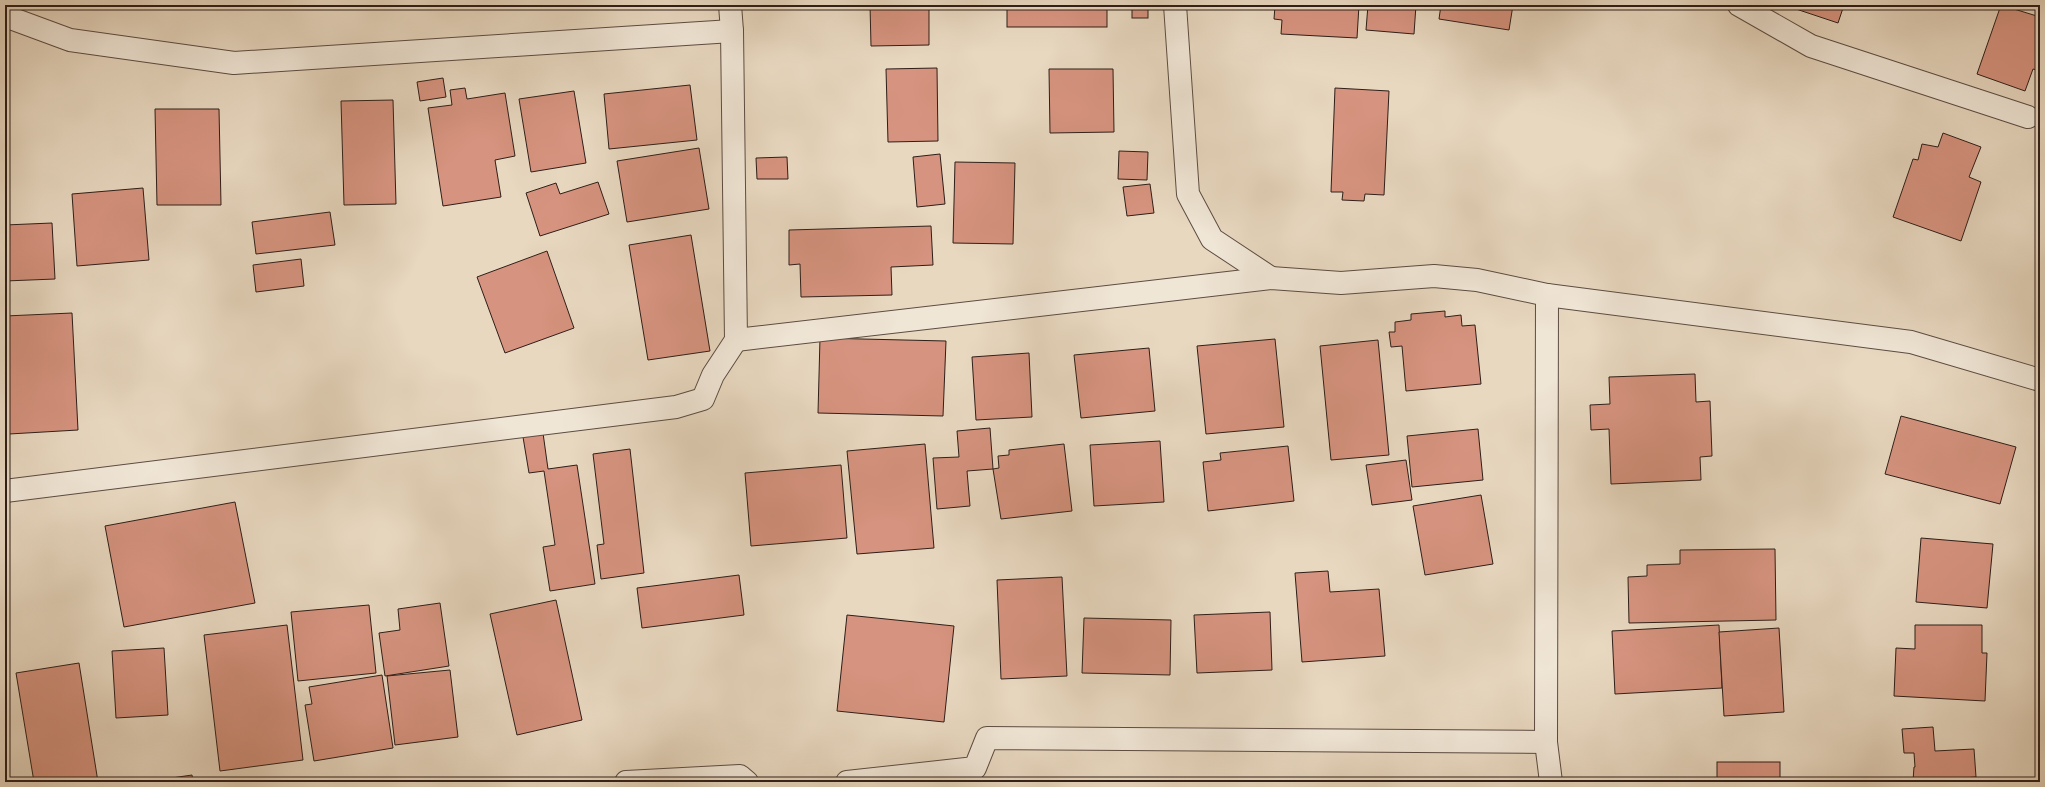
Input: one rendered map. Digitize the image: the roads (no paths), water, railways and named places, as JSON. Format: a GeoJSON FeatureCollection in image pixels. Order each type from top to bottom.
{"type":"FeatureCollection","features":[{"type":"Feature","properties":{"kind":"street"},"geometry":{"type":"LineString","coordinates":[[5,491],[676,407],[703,399],[713,375],[736,340],[732,31],[730,5]]}},
{"type":"Feature","properties":{"kind":"street"},"geometry":{"type":"LineString","coordinates":[[1175,5],[1188,194],[1212,239],[1271,278]]}},
{"type":"Feature","properties":{"kind":"street"},"geometry":{"type":"LineString","coordinates":[[1739,5],[1811,46],[2028,117]]}},
{"type":"Feature","properties":{"kind":"street"},"geometry":{"type":"LineString","coordinates":[[5,16],[70,40],[234,63],[732,31]]}},
{"type":"Feature","properties":{"kind":"street"},"geometry":{"type":"LineString","coordinates":[[736,340],[1271,278],[1341,283],[1434,276],[1476,280],[1548,295],[1911,342],[2040,380]]}},
{"type":"Feature","properties":{"kind":"street"},"geometry":{"type":"LineString","coordinates":[[1548,295],[1546,742],[1551,782]]}},
{"type":"Feature","properties":{"kind":"street"},"geometry":{"type":"LineString","coordinates":[[847,782],[975,768],[987,738],[1546,742]]}},
{"type":"Feature","properties":{"kind":"street"},"geometry":{"type":"LineString","coordinates":[[626,782],[740,776],[747,782]]}}]}
